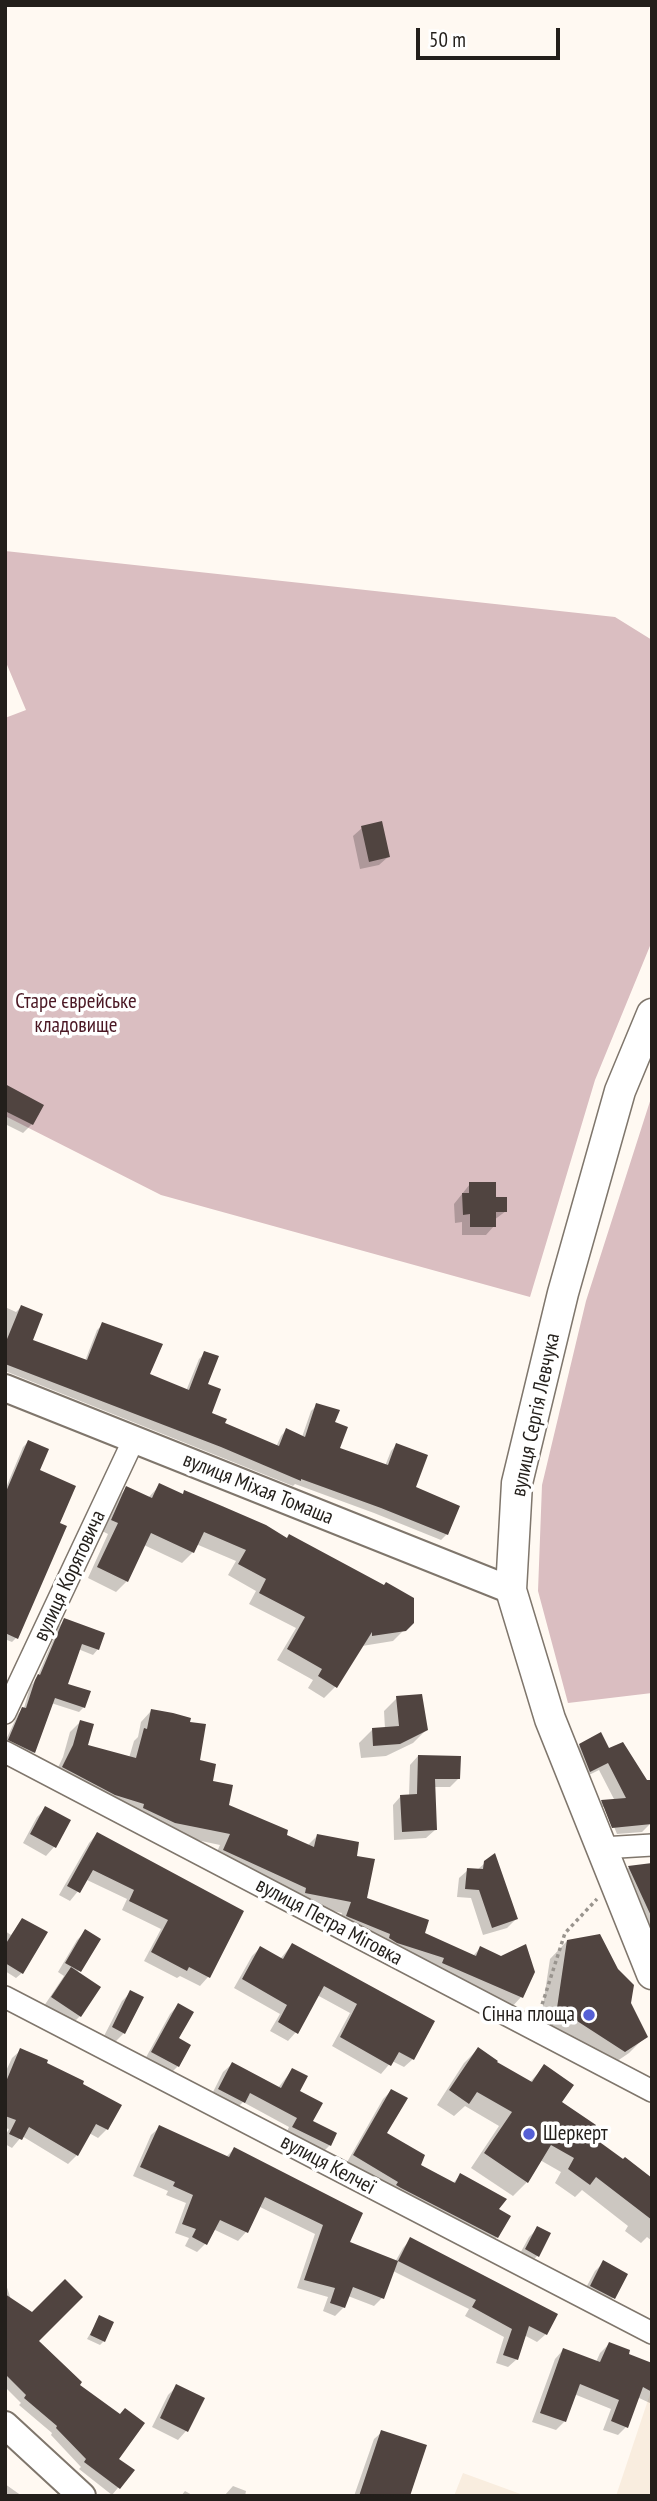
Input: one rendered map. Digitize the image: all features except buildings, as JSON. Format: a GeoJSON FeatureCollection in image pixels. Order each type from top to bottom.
{"type":"FeatureCollection","features":[{"type":"Feature","properties":{"kind":"main road","name":"вулиця Сергія Левчука"},"geometry":{"type":"LineString","coordinates":[[652,1014],[620,1091],[563,1293],[517,1483],[511,1590],[550,1719],[652,1974]]}},
{"type":"Feature","properties":{"kind":"street","name":"вулиця Міхая Томаша"},"geometry":{"type":"LineString","coordinates":[[5,1388],[511,1590]]}},
{"type":"Feature","properties":{"kind":"street","name":"вулиця Корятовича"},"geometry":{"type":"LineString","coordinates":[[5,1713],[134,1439]]}},
{"type":"Feature","properties":{"kind":"street","name":"вулиця Петра Міговка"},"geometry":{"type":"LineString","coordinates":[[5,1752],[652,2091]]}},
{"type":"Feature","properties":{"kind":"street"},"geometry":{"type":"LineString","coordinates":[[601,1848],[652,1845]]}},
{"type":"Feature","properties":{"kind":"street","name":"вулиця Келчеї"},"geometry":{"type":"LineString","coordinates":[[5,1997],[652,2333]]}},
{"type":"Feature","properties":{"kind":"street"},"geometry":{"type":"LineString","coordinates":[[5,2425],[82,2496]]}},
{"type":"Feature","properties":{"kind":"path"},"geometry":{"type":"LineString","coordinates":[[534,2030],[565,1933],[615,1881]]}},
{"type":"Feature","properties":{"kind":"shaded area"},"geometry":{"type":"Polygon","coordinates":[[[652,2389],[652,2496],[616,2496],[651,2391],[652,2389]]]}},
{"type":"Feature","properties":{"kind":"shaded area"},"geometry":{"type":"Polygon","coordinates":[[[463,2473],[526,2496],[454,2496],[463,2473]]]}},
{"type":"Feature","properties":{"kind":"green space","name":"Старе єврейське кладовище"},"geometry":{"type":"Polygon","coordinates":[[[5,551],[615,617],[652,640],[652,941],[595,1080],[530,1297],[161,1195],[5,1116],[5,718],[26,710],[5,660],[5,551]]]}},
{"type":"Feature","properties":{"kind":"green space"},"geometry":{"type":"Polygon","coordinates":[[[652,1095],[652,1693],[568,1703],[538,1591],[542,1485],[586,1301],[652,1095]]]}},
{"type":"Feature","properties":{"kind":"place","name":"Сінна площа"},"geometry":{"type":"Point","coordinates":[589,2015]}},
{"type":"Feature","properties":{"kind":"place","name":"Шеркерт"},"geometry":{"type":"Point","coordinates":[529,2134]}}]}
